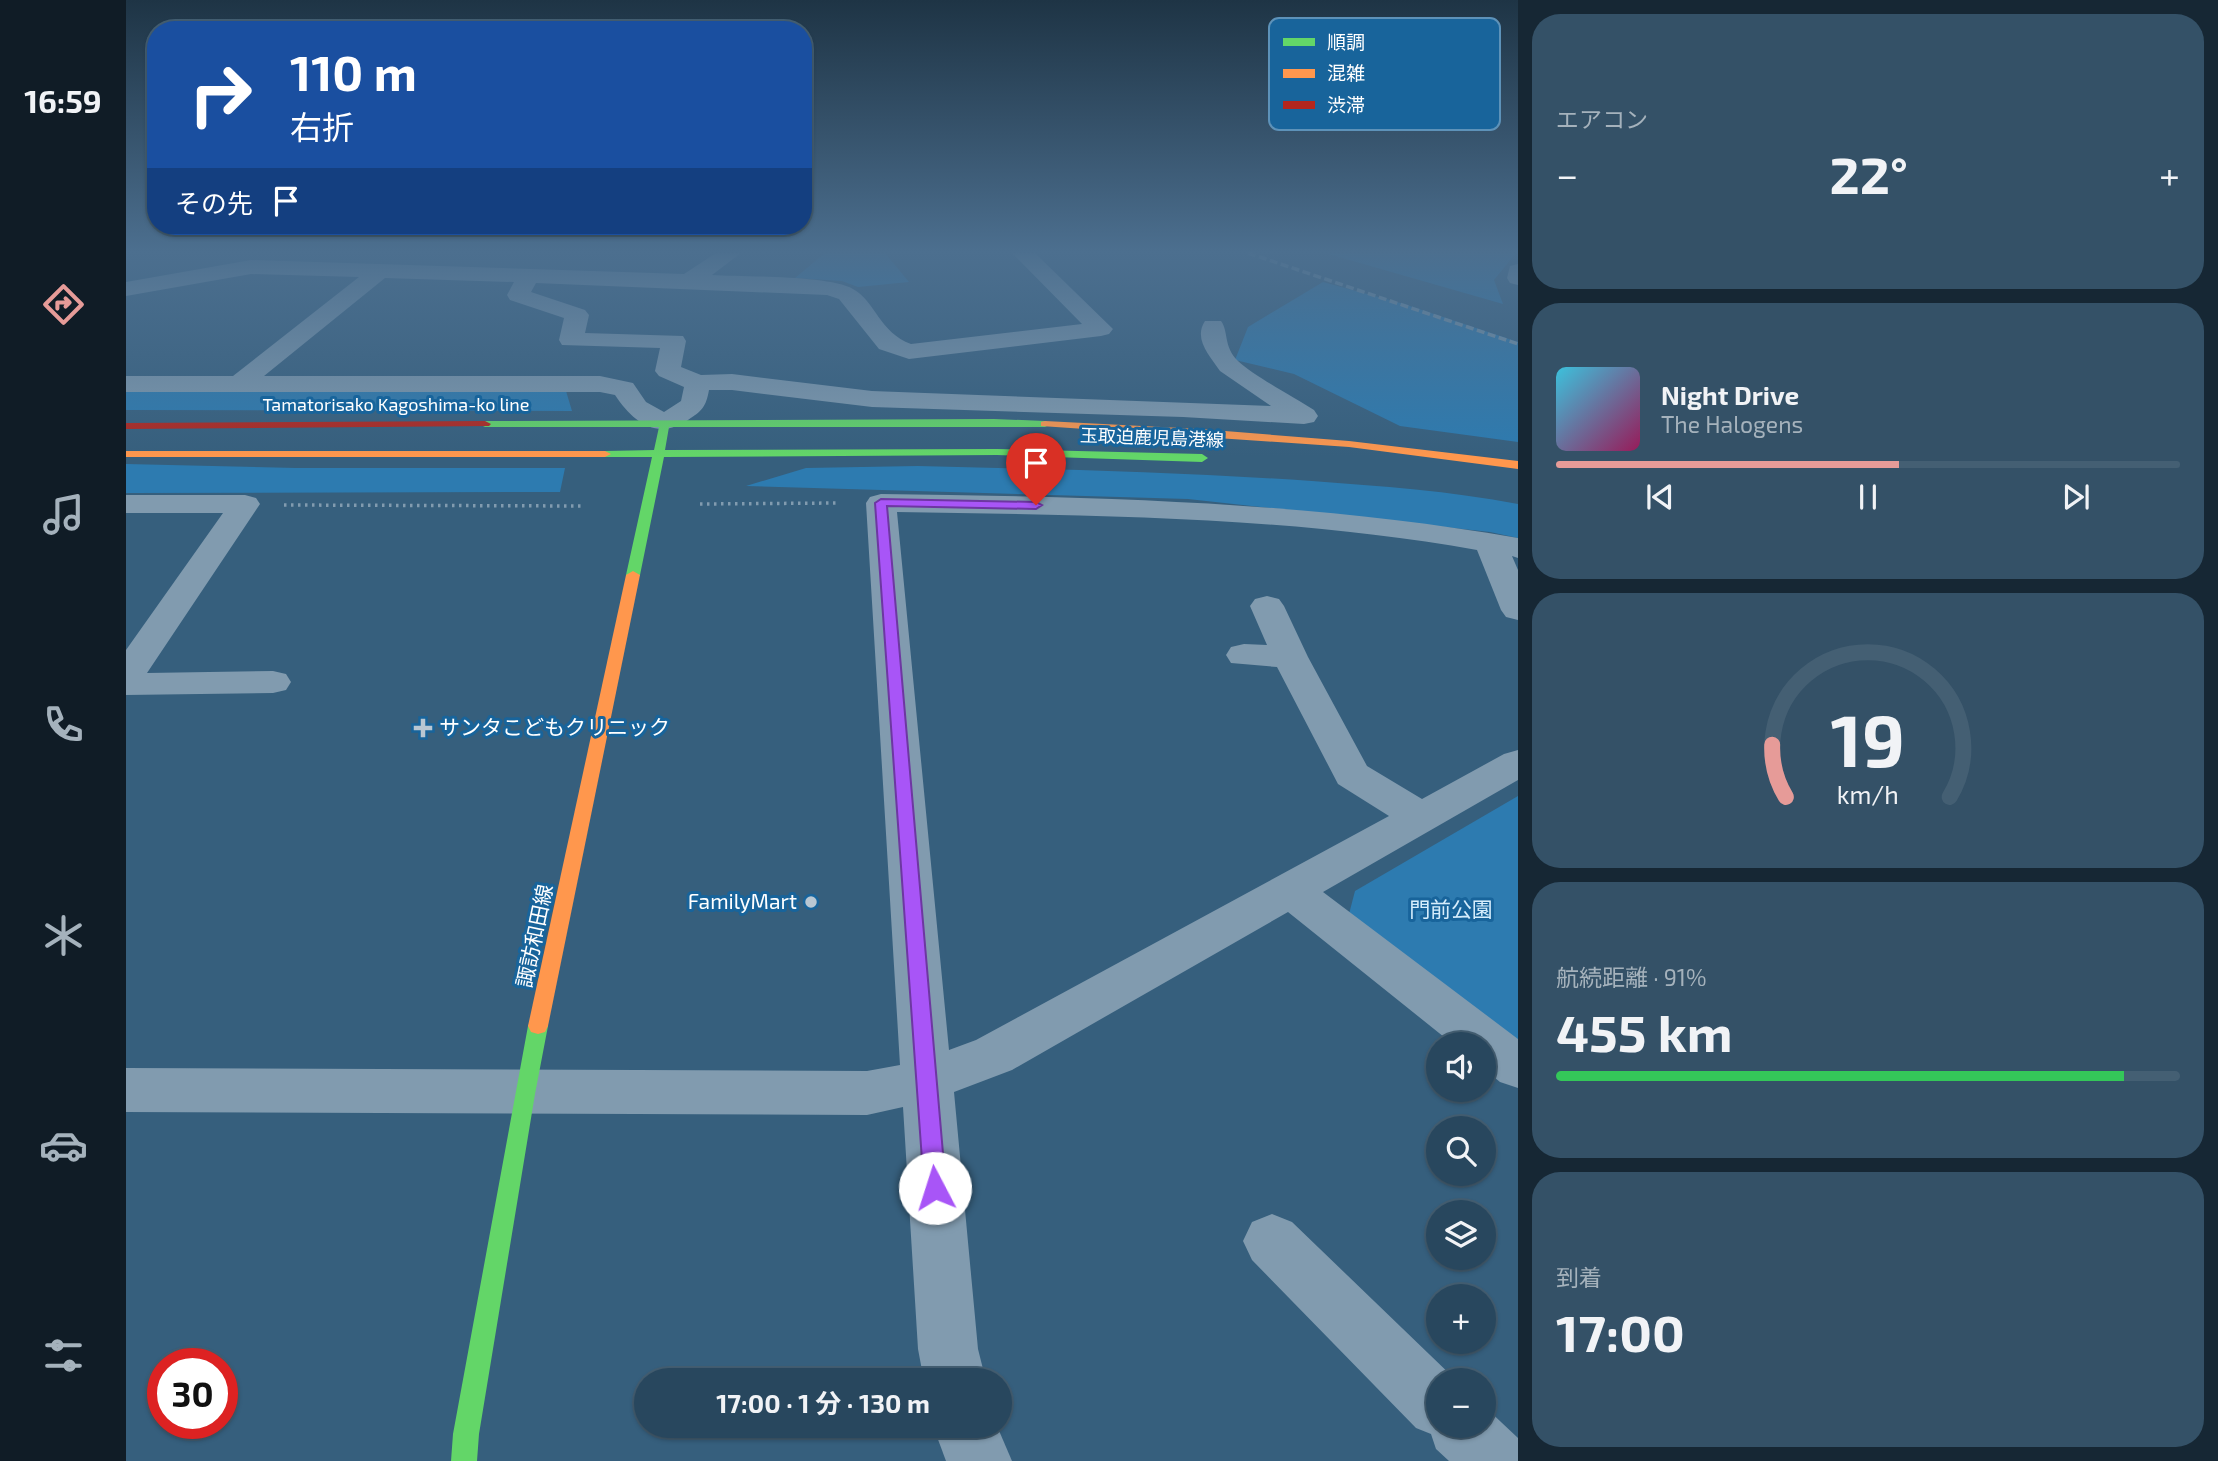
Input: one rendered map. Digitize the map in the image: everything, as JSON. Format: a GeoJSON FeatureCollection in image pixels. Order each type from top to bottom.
{"type":"FeatureCollection","features":[{"type":"Feature","properties":{"kind":"main road","name":"玉取迫鹿児島港線"},"geometry":{"type":"LineString","coordinates":[[665,423],[993,422],[1187,431],[1349,444],[1518,465]]}},
{"type":"Feature","properties":{"kind":"main road","name":"Tamatorisako Kagoshima-ko line"},"geometry":{"type":"LineString","coordinates":[[126,426],[665,423]]}},
{"type":"Feature","properties":{"kind":"main road","name":"諏訪和田線"},"geometry":{"type":"LineString","coordinates":[[464,1461],[466,1434],[524,1094],[665,423]]}},
{"type":"Feature","properties":{"kind":"main road","name":"玉取迫鹿児島港線"},"geometry":{"type":"LineString","coordinates":[[657,454],[997,452],[1214,459]]}},
{"type":"Feature","properties":{"kind":"main road"},"geometry":{"type":"LineString","coordinates":[[126,454],[657,454]]}},
{"type":"Feature","properties":{"kind":"street"},"geometry":{"type":"LineString","coordinates":[[239,384],[317,321]]}},
{"type":"Feature","properties":{"kind":"street"},"geometry":{"type":"LineString","coordinates":[[576,321],[571,340],[674,341],[668,371],[698,383],[733,382],[872,399],[1183,409],[1304,416],[1229,366],[1212,340],[1213,326]]}},
{"type":"Feature","properties":{"kind":"street"},"geometry":{"type":"LineString","coordinates":[[869,321],[888,344],[909,352],[1101,329],[1093,321]]}},
{"type":"Feature","properties":{"kind":"street"},"geometry":{"type":"LineString","coordinates":[[126,384],[600,384],[624,389],[637,408],[665,423],[692,405],[698,383]]}},
{"type":"Feature","properties":{"kind":"street"},"geometry":{"type":"LineString","coordinates":[[952,1368],[948,1349],[881,503],[1191,508],[1374,525],[1504,545],[1518,610]]}},
{"type":"Feature","properties":{"kind":"street"},"geometry":{"type":"LineString","coordinates":[[126,504],[245,504]]}},
{"type":"Feature","properties":{"kind":"street"},"geometry":{"type":"LineString","coordinates":[[126,676],[245,504]]}},
{"type":"Feature","properties":{"kind":"street"},"geometry":{"type":"LineString","coordinates":[[1267,606],[1290,657],[1352,775],[1421,817]]}},
{"type":"Feature","properties":{"kind":"street"},"geometry":{"type":"LineString","coordinates":[[1244,655],[1290,657]]}},
{"type":"Feature","properties":{"kind":"street"},"geometry":{"type":"LineString","coordinates":[[126,684],[273,682]]}},
{"type":"Feature","properties":{"kind":"street"},"geometry":{"type":"LineString","coordinates":[[126,1090],[524,1094],[867,1093],[926,1081],[994,1055],[1518,763]]}},
{"type":"Feature","properties":{"kind":"street"},"geometry":{"type":"LineString","coordinates":[[1290,890],[1518,1067]]}},
{"type":"Feature","properties":{"kind":"street"},"geometry":{"type":"LineString","coordinates":[[1272,1241],[1426,1393]]}},
{"type":"Feature","properties":{"kind":"street"},"geometry":{"type":"LineString","coordinates":[[970,1438],[979,1461]]}},
{"type":"Feature","properties":{"kind":"street"},"geometry":{"type":"LineString","coordinates":[[1472,1438],[1494,1461]]}},
{"type":"Feature","properties":{"kind":"path"},"geometry":{"type":"LineString","coordinates":[[700,504],[881,503]]}},
{"type":"Feature","properties":{"kind":"path"},"geometry":{"type":"LineString","coordinates":[[245,504],[581,506]]}},
{"type":"Feature","properties":{"kind":"green space"},"geometry":{"type":"Polygon","coordinates":[[[1258,321],[1456,321],[1518,342],[1518,442],[1400,426],[1294,374],[1235,360],[1248,327],[1258,321]]]}},
{"type":"Feature","properties":{"kind":"green space"},"geometry":{"type":"Polygon","coordinates":[[[126,391],[566,391],[572,411],[126,410],[126,391]]]}},
{"type":"Feature","properties":{"kind":"green space"},"geometry":{"type":"Polygon","coordinates":[[[126,464],[296,468],[565,468],[560,492],[126,493],[126,464]]]}},
{"type":"Feature","properties":{"kind":"green space"},"geometry":{"type":"Polygon","coordinates":[[[918,466],[1213,475],[1441,492],[1518,504],[1518,538],[1490,532],[1188,499],[746,486],[806,468],[918,466]]]}},
{"type":"Feature","properties":{"kind":"green space","name":"門前公園"},"geometry":{"type":"Polygon","coordinates":[[[1518,796],[1518,1043],[1349,914],[1355,891],[1518,796]]]}},
{"type":"Feature","properties":{"kind":"railway"},"geometry":{"type":"LineString","coordinates":[[1450,321],[1518,344]]}},
{"type":"Feature","properties":{"kind":"traffic: fast"},"geometry":{"type":"LineString","coordinates":[[485,424],[1045,424]]}},
{"type":"Feature","properties":{"kind":"traffic: fast"},"geometry":{"type":"LineString","coordinates":[[633,575],[664,428]]}},
{"type":"Feature","properties":{"kind":"traffic: fast"},"geometry":{"type":"LineString","coordinates":[[605,454],[997,452],[1202,458]]}},
{"type":"Feature","properties":{"kind":"traffic: fast"},"geometry":{"type":"LineString","coordinates":[[464,1461],[466,1434],[538,1026]]}},
{"type":"Feature","properties":{"kind":"traffic: slow"},"geometry":{"type":"LineString","coordinates":[[1045,424],[1200,432],[1349,444],[1518,465]]}},
{"type":"Feature","properties":{"kind":"traffic: slow"},"geometry":{"type":"LineString","coordinates":[[126,454],[605,454]]}},
{"type":"Feature","properties":{"kind":"traffic: slow"},"geometry":{"type":"LineString","coordinates":[[538,1026],[633,575]]}},
{"type":"Feature","properties":{"kind":"traffic: jam"},"geometry":{"type":"LineString","coordinates":[[126,426],[485,424]]}},
{"type":"Feature","properties":{"kind":"place","name":"サンタこどもクリニック"},"geometry":{"type":"Point","coordinates":[423,728]}},
{"type":"Feature","properties":{"kind":"place","name":"FamilyMart"},"geometry":{"type":"Point","coordinates":[811,902]}},
{"type":"Feature","properties":{"kind":"route"},"geometry":{"type":"LineString","coordinates":[[935,1188],[881,503],[1036,505]]}}]}
